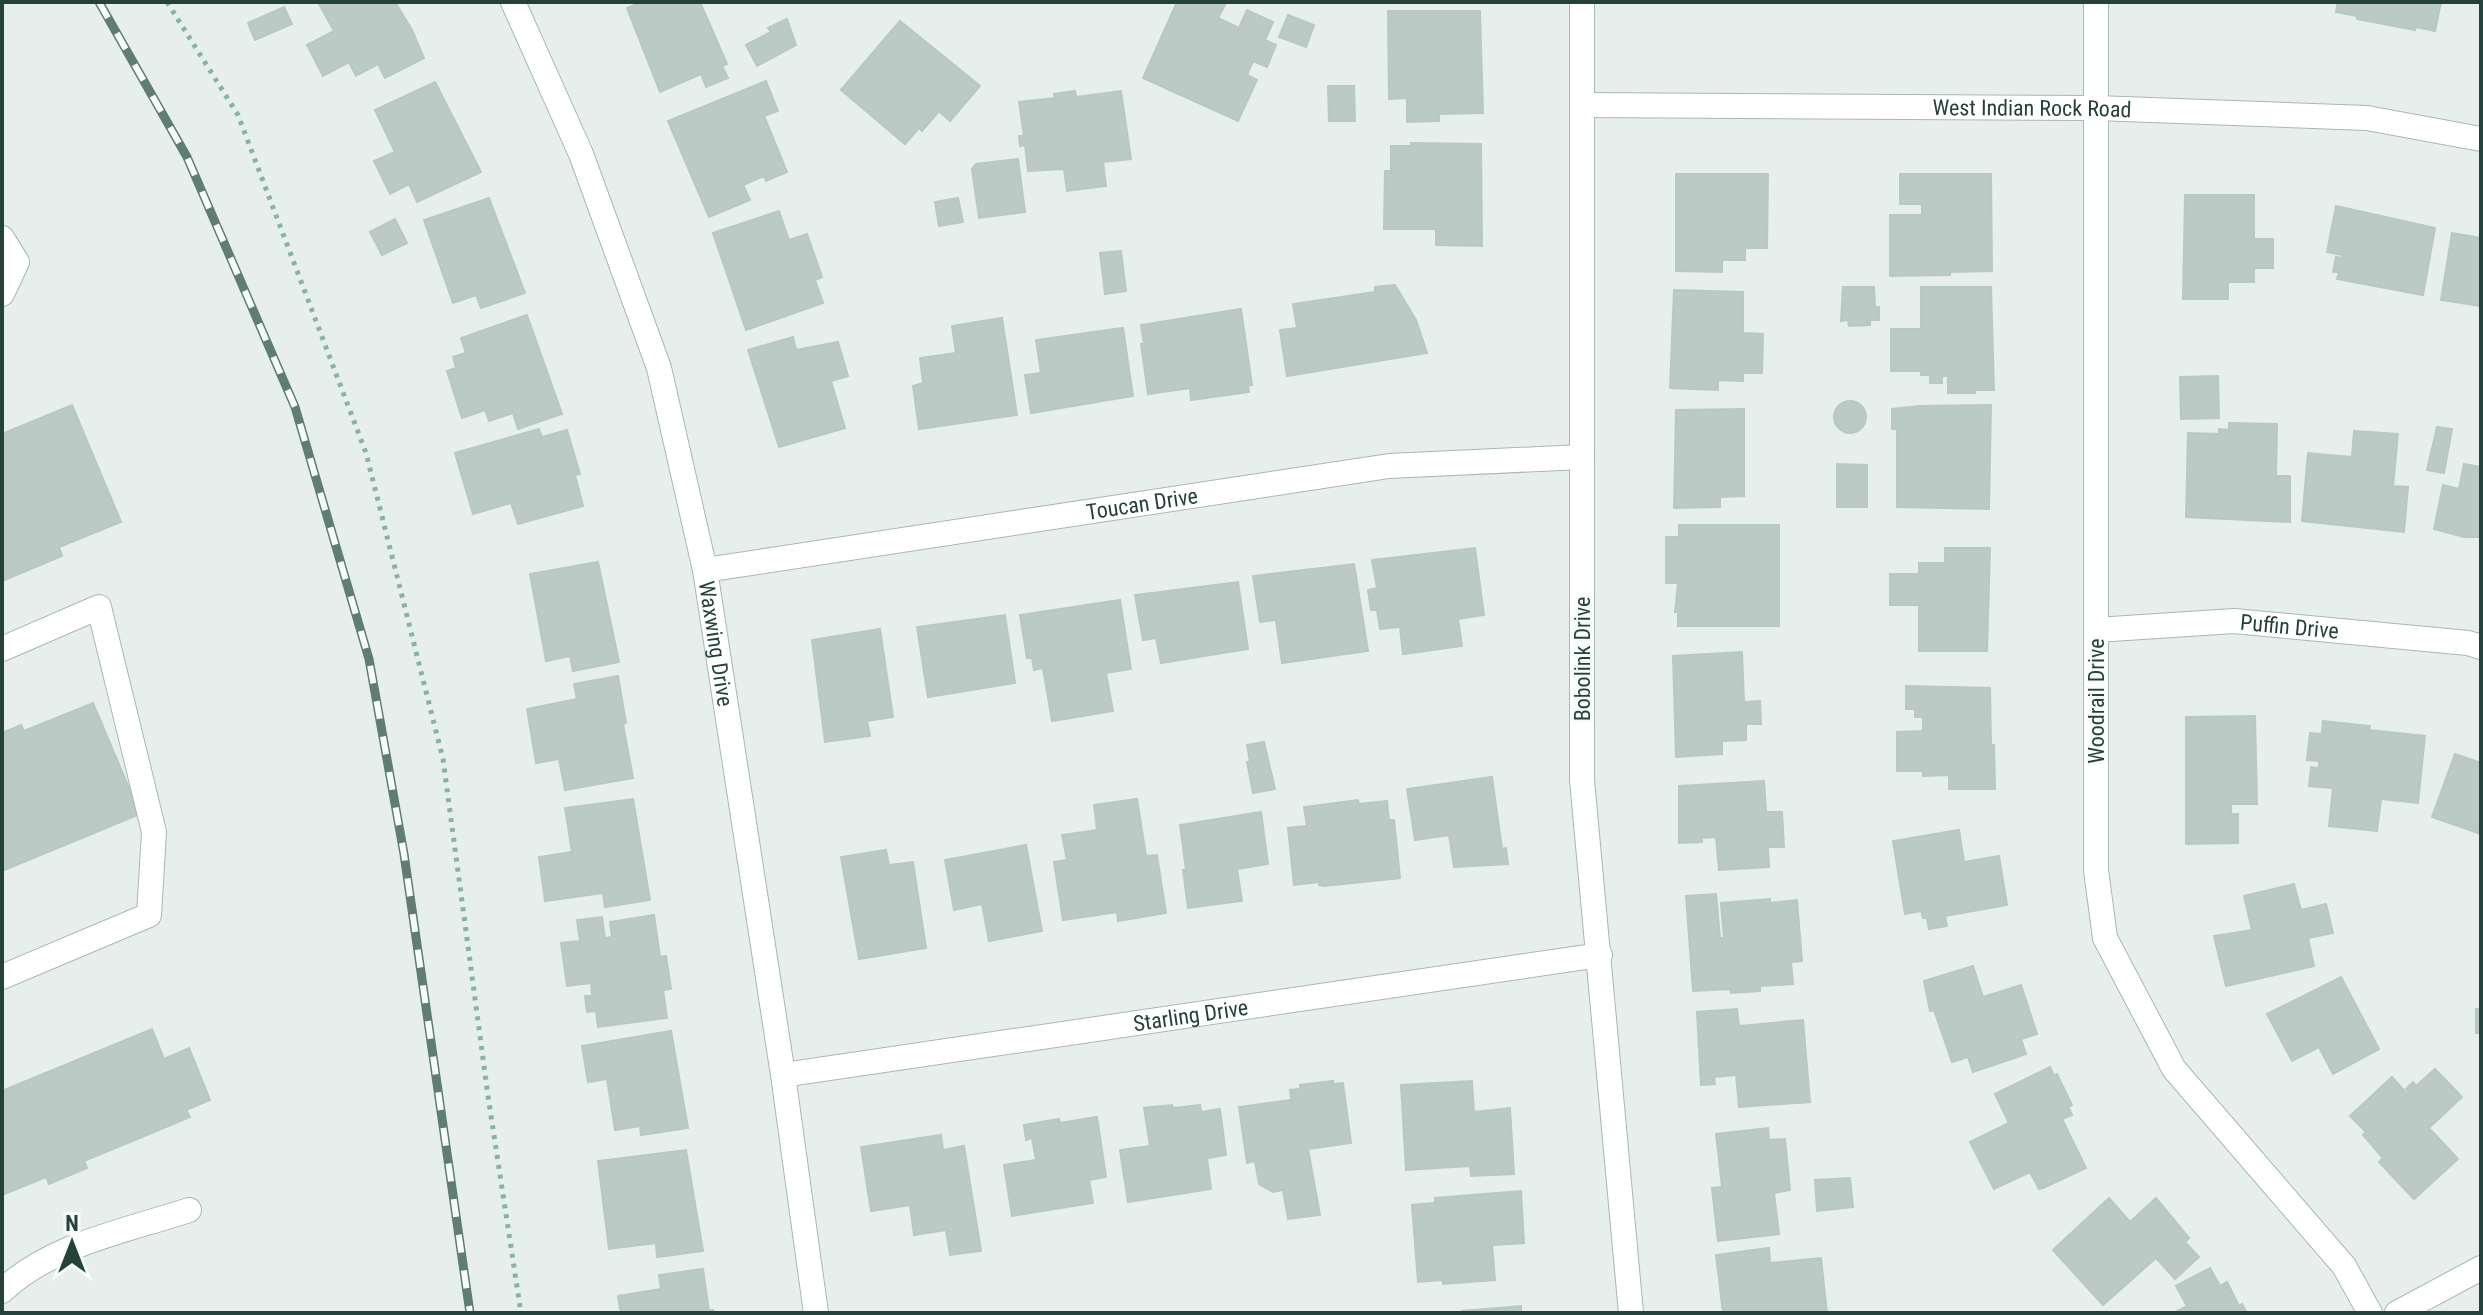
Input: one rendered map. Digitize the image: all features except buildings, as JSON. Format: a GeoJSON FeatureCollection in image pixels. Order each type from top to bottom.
{"type":"FeatureCollection","features":[{"type":"Feature","properties":{"kind":"street","name":"Waxwing Drive"},"geometry":{"type":"LineString","coordinates":[[513,2],[581,154],[659,368],[705,570],[783,1075],[816,1313]]}},
{"type":"Feature","properties":{"kind":"street","name":"Bobolink Drive"},"geometry":{"type":"LineString","coordinates":[[1582,2],[1582,780],[1631,1313]]}},
{"type":"Feature","properties":{"kind":"street","name":"Woodrail Drive"},"geometry":{"type":"LineString","coordinates":[[2096,2],[2096,870],[2105,938],[2174,1069],[2344,1266],[2370,1313]]}},
{"type":"Feature","properties":{"kind":"street","name":"West Indian Rock Road"},"geometry":{"type":"LineString","coordinates":[[1582,105],[2096,108],[2367,118],[2481,139]]}},
{"type":"Feature","properties":{"kind":"street"},"geometry":{"type":"LineString","coordinates":[[2,238],[17,262],[2,294]]}},
{"type":"Feature","properties":{"kind":"street","name":"Toucan Drive"},"geometry":{"type":"LineString","coordinates":[[705,570],[1389,466],[1582,457]]}},
{"type":"Feature","properties":{"kind":"street"},"geometry":{"type":"LineString","coordinates":[[2,649],[99,607],[154,832],[149,915],[2,977]]}},
{"type":"Feature","properties":{"kind":"street","name":"Puffin Drive"},"geometry":{"type":"LineString","coordinates":[[2096,630],[2234,621],[2468,643],[2481,647]]}},
{"type":"Feature","properties":{"kind":"street","name":"Starling Drive"},"geometry":{"type":"LineString","coordinates":[[783,1075],[1600,955]]}},
{"type":"Feature","properties":{"kind":"street"},"geometry":{"type":"LineString","coordinates":[[2,1291],[30,1267],[63,1251],[189,1210]]}},
{"type":"Feature","properties":{"kind":"street"},"geometry":{"type":"LineString","coordinates":[[2397,1313],[2481,1268]]}},
{"type":"Feature","properties":{"kind":"path"},"geometry":{"type":"LineString","coordinates":[[167,2],[238,115],[366,453],[443,759],[488,1096],[521,1313]]}},
{"type":"Feature","properties":{"kind":"railway"},"geometry":{"type":"LineString","coordinates":[[99,2],[187,157],[295,407],[369,659],[404,854],[470,1313]]}}]}
